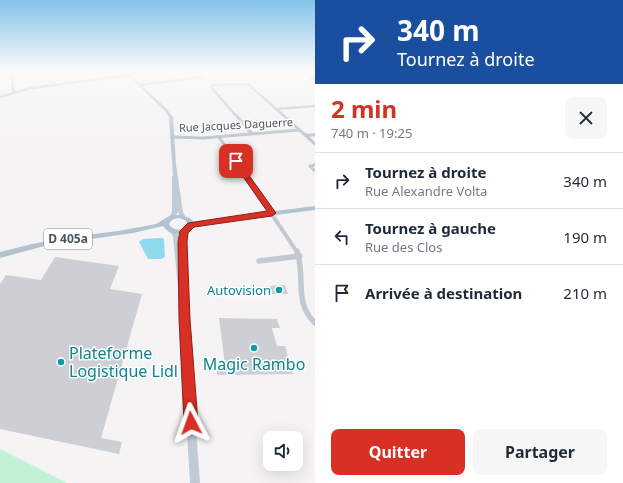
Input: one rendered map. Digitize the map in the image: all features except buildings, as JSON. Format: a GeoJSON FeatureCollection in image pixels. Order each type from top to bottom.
{"type":"FeatureCollection","features":[{"type":"Feature","properties":{"kind":"main road"},"geometry":{"type":"LineString","coordinates":[[187,220],[189,229],[184,231],[171,230],[166,225],[167,221],[173,216],[187,220],[220,220],[315,208]]}},
{"type":"Feature","properties":{"kind":"main road","name":"D 405a"},"geometry":{"type":"LineString","coordinates":[[0,254],[52,242],[137,230],[158,225],[167,221]]}},
{"type":"Feature","properties":{"kind":"main road","name":"D 405a"},"geometry":{"type":"LineString","coordinates":[[137,230],[171,230]]}},
{"type":"Feature","properties":{"kind":"street"},"geometry":{"type":"LineString","coordinates":[[0,97],[10,94]]}},
{"type":"Feature","properties":{"kind":"street"},"geometry":{"type":"LineString","coordinates":[[149,94],[165,108],[171,117],[175,212],[173,216]]}},
{"type":"Feature","properties":{"kind":"street"},"geometry":{"type":"LineString","coordinates":[[217,94],[252,134]]}},
{"type":"Feature","properties":{"kind":"street"},"geometry":{"type":"LineString","coordinates":[[259,94],[315,144]]}},
{"type":"Feature","properties":{"kind":"street"},"geometry":{"type":"LineString","coordinates":[[276,109],[315,106]]}},
{"type":"Feature","properties":{"kind":"street","name":"Rue Jacques Daguerre"},"geometry":{"type":"LineString","coordinates":[[173,137],[219,136],[299,130]]}},
{"type":"Feature","properties":{"kind":"street"},"geometry":{"type":"LineString","coordinates":[[306,135],[315,135]]}},
{"type":"Feature","properties":{"kind":"street"},"geometry":{"type":"LineString","coordinates":[[219,136],[300,256],[302,305],[306,316],[315,323]]}},
{"type":"Feature","properties":{"kind":"street"},"geometry":{"type":"LineString","coordinates":[[315,165],[310,166],[315,171]]}},
{"type":"Feature","properties":{"kind":"street"},"geometry":{"type":"LineString","coordinates":[[174,166],[180,212],[187,220]]}},
{"type":"Feature","properties":{"kind":"street"},"geometry":{"type":"LineString","coordinates":[[171,230],[176,236],[183,314],[185,319]]}},
{"type":"Feature","properties":{"kind":"street"},"geometry":{"type":"LineString","coordinates":[[184,231],[182,242],[185,319],[194,483]]}},
{"type":"Feature","properties":{"kind":"street"},"geometry":{"type":"LineString","coordinates":[[259,261],[300,256]]}},
{"type":"Feature","properties":{"kind":"green space"},"geometry":{"type":"Polygon","coordinates":[[[0,450],[2,450],[67,483],[0,483],[0,450]]]}},
{"type":"Feature","properties":{"kind":"water"},"geometry":{"type":"Polygon","coordinates":[[[143,239],[164,239],[165,257],[161,259],[148,259],[139,242],[143,239]]]}},
{"type":"Feature","properties":{"kind":"place","name":"Autovision"},"geometry":{"type":"Point","coordinates":[279,290]}},
{"type":"Feature","properties":{"kind":"place","name":"Magic Rambo"},"geometry":{"type":"Point","coordinates":[254,348]}},
{"type":"Feature","properties":{"kind":"place","name":"Plateforme Logistique Lidl"},"geometry":{"type":"Point","coordinates":[61,362]}},
{"type":"Feature","properties":{"kind":"route"},"geometry":{"type":"LineString","coordinates":[[191,423],[186,348],[186,314],[182,242],[184,231],[189,229],[191,225],[272,213],[236,161]]}}]}
